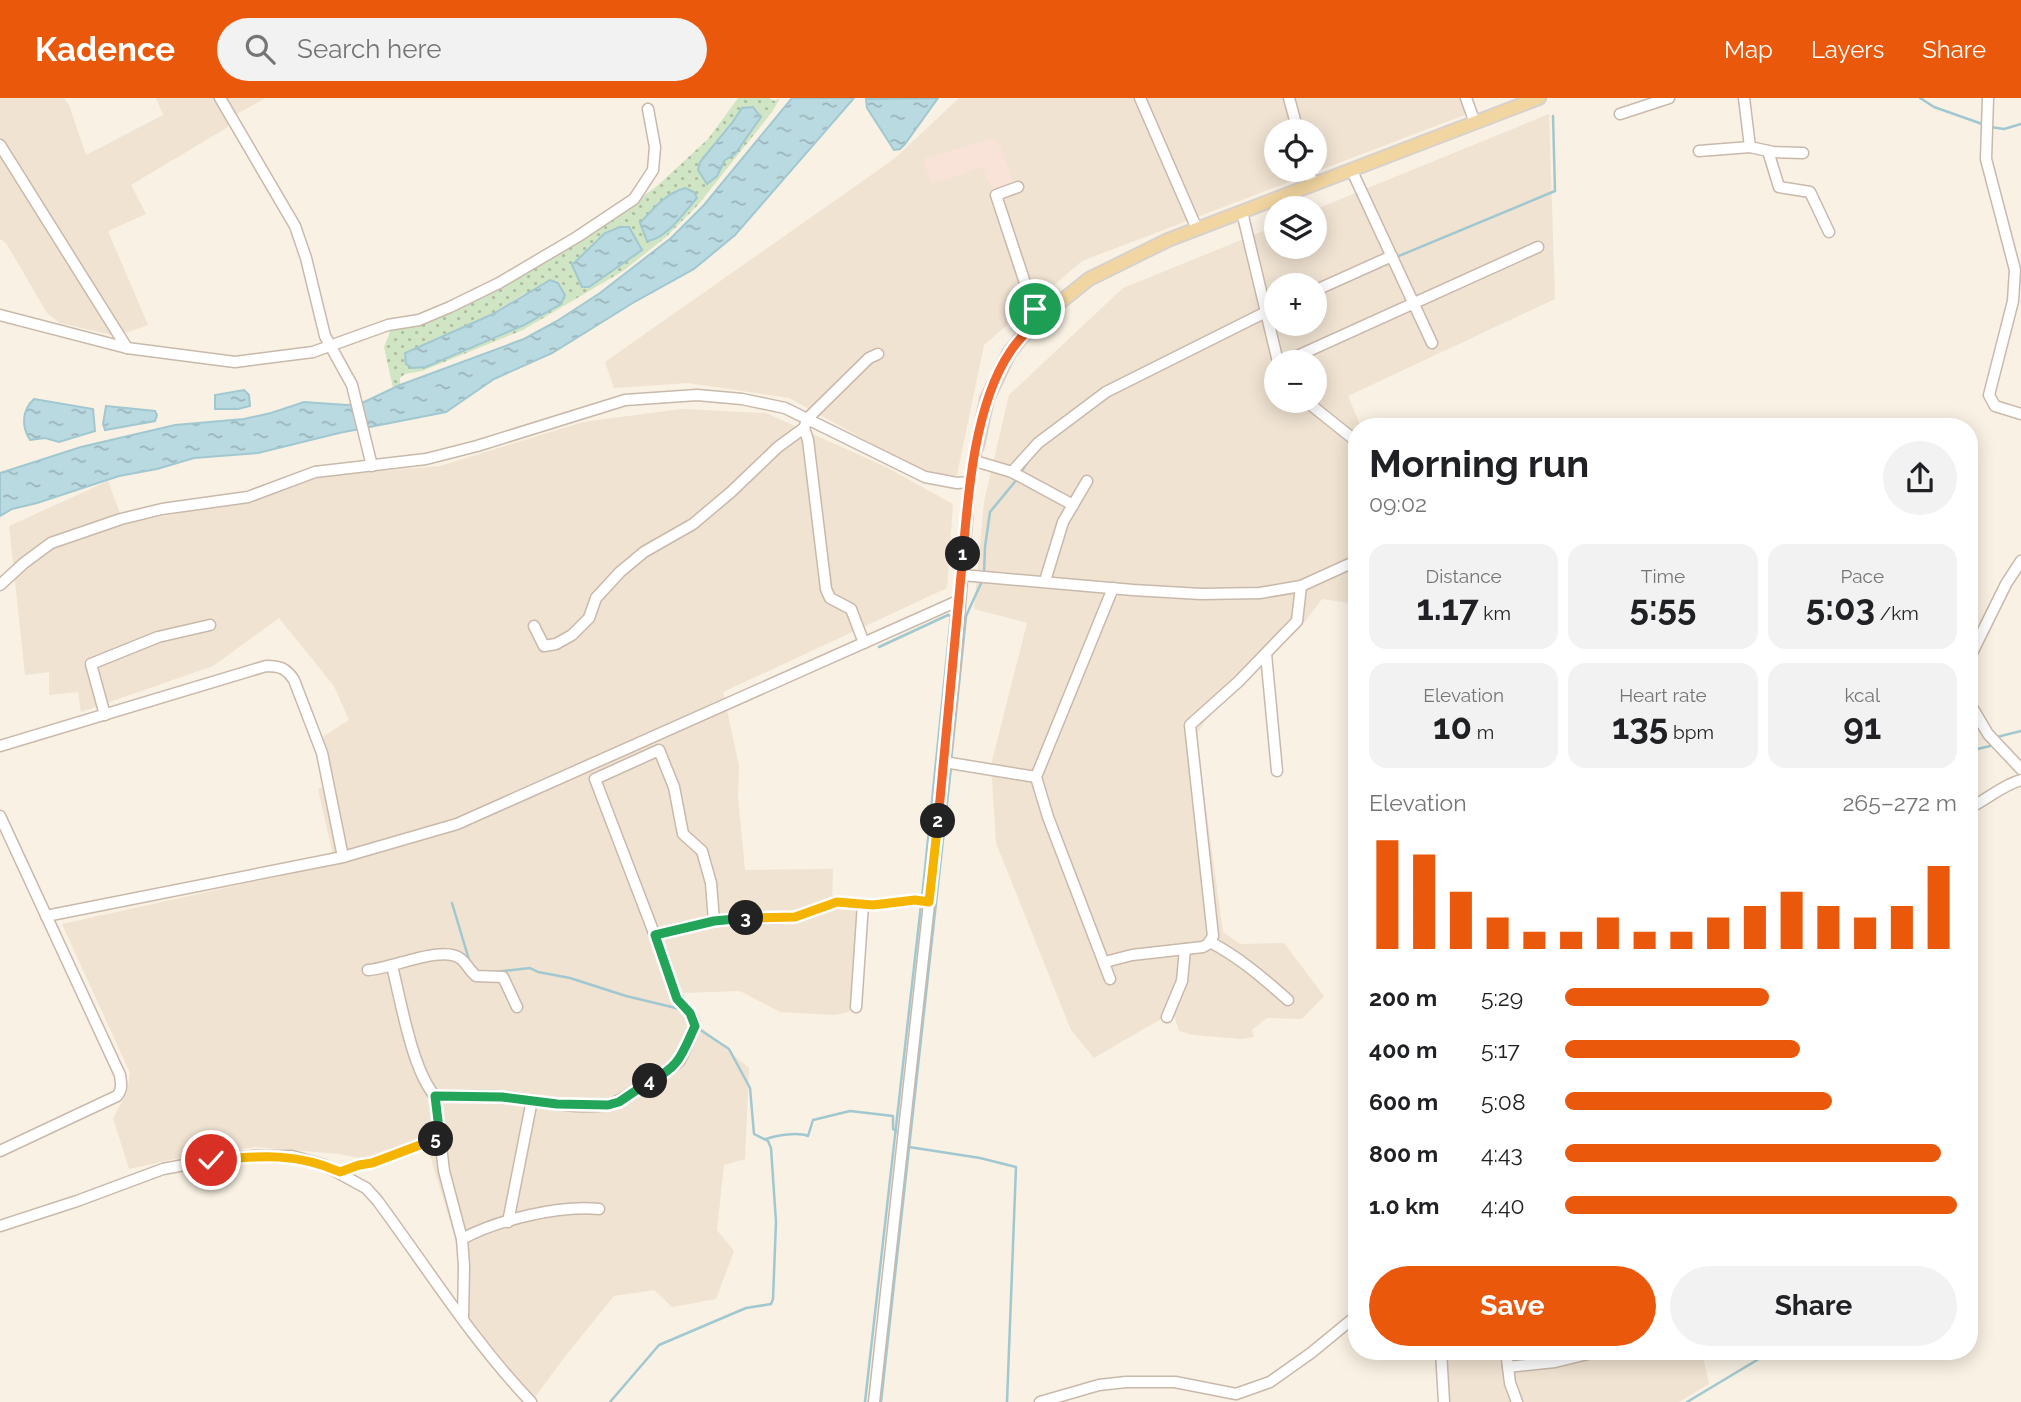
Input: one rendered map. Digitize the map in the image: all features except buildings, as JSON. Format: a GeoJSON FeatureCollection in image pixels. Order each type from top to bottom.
{"type":"FeatureCollection","features":[{"type":"Feature","properties":{"kind":"main road"},"geometry":{"type":"LineString","coordinates":[[977,446],[988,400],[1001,368],[1022,337],[1043,316],[1089,279],[1168,240],[1539,98]]}},
{"type":"Feature","properties":{"kind":"street"},"geometry":{"type":"LineString","coordinates":[[220,98],[295,226],[329,348],[342,366],[356,401],[362,435],[372,466]]}},
{"type":"Feature","properties":{"kind":"street"},"geometry":{"type":"LineString","coordinates":[[1140,98],[1197,229]]}},
{"type":"Feature","properties":{"kind":"street"},"geometry":{"type":"LineString","coordinates":[[1289,98],[1295,119]]}},
{"type":"Feature","properties":{"kind":"street"},"geometry":{"type":"LineString","coordinates":[[1466,98],[1475,123]]}},
{"type":"Feature","properties":{"kind":"street"},"geometry":{"type":"LineString","coordinates":[[1620,114],[1669,98]]}},
{"type":"Feature","properties":{"kind":"street"},"geometry":{"type":"LineString","coordinates":[[1744,98],[1751,147]]}},
{"type":"Feature","properties":{"kind":"street"},"geometry":{"type":"LineString","coordinates":[[1988,98],[1986,159],[2015,270],[2013,301],[1989,395],[1995,406],[2021,414]]}},
{"type":"Feature","properties":{"kind":"street"},"geometry":{"type":"LineString","coordinates":[[0,315],[127,348],[235,362],[329,348],[388,325],[419,320],[450,307],[544,257],[634,199],[653,170],[655,147],[648,108]]}},
{"type":"Feature","properties":{"kind":"street"},"geometry":{"type":"LineString","coordinates":[[0,145],[127,348]]}},
{"type":"Feature","properties":{"kind":"street"},"geometry":{"type":"LineString","coordinates":[[1699,151],[1751,147],[1803,153]]}},
{"type":"Feature","properties":{"kind":"street"},"geometry":{"type":"LineString","coordinates":[[1768,151],[1779,187],[1810,192],[1829,232]]}},
{"type":"Feature","properties":{"kind":"street"},"geometry":{"type":"LineString","coordinates":[[1352,171],[1432,343]]}},
{"type":"Feature","properties":{"kind":"street"},"geometry":{"type":"LineString","coordinates":[[1018,187],[996,195],[1030,298],[1035,309],[1043,316]]}},
{"type":"Feature","properties":{"kind":"street"},"geometry":{"type":"LineString","coordinates":[[1242,212],[1264,286]]}},
{"type":"Feature","properties":{"kind":"street"},"geometry":{"type":"LineString","coordinates":[[1310,350],[1538,247]]}},
{"type":"Feature","properties":{"kind":"street"},"geometry":{"type":"LineString","coordinates":[[1327,285],[1392,256]]}},
{"type":"Feature","properties":{"kind":"street"},"geometry":{"type":"LineString","coordinates":[[1012,472],[1038,443],[1106,392],[1264,313]]}},
{"type":"Feature","properties":{"kind":"street"},"geometry":{"type":"LineString","coordinates":[[534,626],[544,646],[556,644],[572,635],[589,618],[596,598],[620,572],[644,552],[692,524],[731,492],[806,423],[869,358],[878,354]]}},
{"type":"Feature","properties":{"kind":"street"},"geometry":{"type":"LineString","coordinates":[[0,586],[37,552],[69,535],[162,509],[248,496],[315,472],[426,459],[625,400],[697,396],[742,399],[785,408],[806,423],[925,477],[957,483],[971,482]]}},
{"type":"Feature","properties":{"kind":"street"},"geometry":{"type":"LineString","coordinates":[[1321,413],[1348,435]]}},
{"type":"Feature","properties":{"kind":"street"},"geometry":{"type":"LineString","coordinates":[[806,423],[826,589],[831,598],[851,609],[864,643]]}},
{"type":"Feature","properties":{"kind":"street"},"geometry":{"type":"LineString","coordinates":[[874,1402],[944,762],[971,482],[977,446]]}},
{"type":"Feature","properties":{"kind":"street"},"geometry":{"type":"LineString","coordinates":[[975,461],[1012,472],[1073,505]]}},
{"type":"Feature","properties":{"kind":"street"},"geometry":{"type":"LineString","coordinates":[[1045,582],[1063,522],[1087,481]]}},
{"type":"Feature","properties":{"kind":"street"},"geometry":{"type":"LineString","coordinates":[[1978,641],[2006,584],[2021,561]]}},
{"type":"Feature","properties":{"kind":"street"},"geometry":{"type":"LineString","coordinates":[[962,575],[1201,594],[1248,593],[1301,586],[1348,565]]}},
{"type":"Feature","properties":{"kind":"street"},"geometry":{"type":"LineString","coordinates":[[1105,962],[1203,947],[1210,942],[1213,926],[1204,867],[1190,725],[1297,621],[1301,586]]}},
{"type":"Feature","properties":{"kind":"street"},"geometry":{"type":"LineString","coordinates":[[1111,979],[1048,817],[1036,777],[1113,588]]}},
{"type":"Feature","properties":{"kind":"street"},"geometry":{"type":"LineString","coordinates":[[46,916],[343,857],[457,824],[960,600]]}},
{"type":"Feature","properties":{"kind":"street"},"geometry":{"type":"LineString","coordinates":[[105,715],[91,664],[158,637],[210,625]]}},
{"type":"Feature","properties":{"kind":"street"},"geometry":{"type":"LineString","coordinates":[[1266,654],[1277,771]]}},
{"type":"Feature","properties":{"kind":"street"},"geometry":{"type":"LineString","coordinates":[[0,746],[266,666],[277,666],[287,670],[294,680],[322,753],[343,857]]}},
{"type":"Feature","properties":{"kind":"street"},"geometry":{"type":"LineString","coordinates":[[1978,717],[1988,734],[2021,768]]}},
{"type":"Feature","properties":{"kind":"street"},"geometry":{"type":"LineString","coordinates":[[435,1096],[502,1097],[557,1104],[608,1105],[619,1102],[642,1085],[661,1076],[680,1060],[695,1026],[695,1020],[677,999],[595,779],[659,750],[674,787],[682,834],[702,851],[711,883],[714,921]]}},
{"type":"Feature","properties":{"kind":"street"},"geometry":{"type":"LineString","coordinates":[[944,762],[966,768],[1036,777]]}},
{"type":"Feature","properties":{"kind":"street"},"geometry":{"type":"LineString","coordinates":[[1978,804],[2010,783],[2021,780]]}},
{"type":"Feature","properties":{"kind":"street"},"geometry":{"type":"LineString","coordinates":[[0,816],[120,1075],[121,1091],[106,1102],[0,1150]]}},
{"type":"Feature","properties":{"kind":"street"},"geometry":{"type":"LineString","coordinates":[[655,935],[714,921],[795,917],[837,902],[929,902]]}},
{"type":"Feature","properties":{"kind":"street"},"geometry":{"type":"LineString","coordinates":[[856,1007],[863,904]]}},
{"type":"Feature","properties":{"kind":"street"},"geometry":{"type":"LineString","coordinates":[[1210,942],[1233,954],[1288,1000]]}},
{"type":"Feature","properties":{"kind":"street"},"geometry":{"type":"LineString","coordinates":[[1167,1017],[1182,981],[1185,949]]}},
{"type":"Feature","properties":{"kind":"street"},"geometry":{"type":"LineString","coordinates":[[368,970],[441,953],[452,955],[460,958],[476,976],[503,977],[517,1007]]}},
{"type":"Feature","properties":{"kind":"street"},"geometry":{"type":"LineString","coordinates":[[392,966],[417,1060],[425,1083],[435,1096],[444,1171],[462,1239],[463,1320]]}},
{"type":"Feature","properties":{"kind":"street"},"geometry":{"type":"LineString","coordinates":[[508,1222],[532,1100]]}},
{"type":"Feature","properties":{"kind":"street"},"geometry":{"type":"LineString","coordinates":[[340,1172],[440,1137]]}},
{"type":"Feature","properties":{"kind":"street"},"geometry":{"type":"LineString","coordinates":[[0,1226],[163,1169],[211,1160],[292,1156],[324,1165],[366,1188],[377,1200],[497,1366],[531,1402]]}},
{"type":"Feature","properties":{"kind":"street"},"geometry":{"type":"LineString","coordinates":[[462,1239],[477,1231],[552,1211],[579,1207],[598,1209]]}},
{"type":"Feature","properties":{"kind":"street"},"geometry":{"type":"LineString","coordinates":[[1040,1402],[1099,1385],[1126,1382],[1175,1382],[1236,1394],[1270,1382],[1348,1323]]}},
{"type":"Feature","properties":{"kind":"street"},"geometry":{"type":"LineString","coordinates":[[1442,1360],[1444,1402]]}},
{"type":"Feature","properties":{"kind":"street"},"geometry":{"type":"LineString","coordinates":[[1507,1360],[1510,1382],[1517,1402]]}},
{"type":"Feature","properties":{"kind":"street"},"geometry":{"type":"LineString","coordinates":[[1508,1367],[1563,1360]]}},
{"type":"Feature","properties":{"kind":"shaded area"},"geometry":{"type":"Polygon","coordinates":[[[0,98],[64,98],[69,105],[86,155],[163,115],[156,98],[266,98],[229,118],[228,127],[131,185],[146,214],[108,231],[148,325],[116,336],[60,323],[47,313],[6,243],[0,239],[0,98]]]}},
{"type":"Feature","properties":{"kind":"shaded area"},"geometry":{"type":"Polygon","coordinates":[[[959,98],[1469,98],[1475,111],[1327,167],[1327,119],[1264,119],[1264,182],[1289,182],[1082,261],[984,345],[957,475],[933,474],[909,464],[789,398],[688,383],[614,388],[605,362],[894,159],[959,98]]]}},
{"type":"Feature","properties":{"kind":"shaded area"},"geometry":{"type":"Polygon","coordinates":[[[1549,114],[1555,299],[1348,396],[1357,418],[1348,418],[1348,603],[1322,599],[1300,628],[1213,709],[1196,735],[1223,932],[1240,944],[1284,943],[1324,996],[1302,1019],[1267,1018],[1252,1030],[1254,1037],[1242,1039],[1193,1035],[1179,1031],[1173,1012],[1094,1058],[1071,1030],[996,843],[991,765],[1027,623],[974,609],[984,502],[1009,395],[1123,288],[1264,231],[1264,259],[1327,259],[1327,205],[1549,114]]]}},
{"type":"Feature","properties":{"kind":"shaded area"},"geometry":{"type":"Polygon","coordinates":[[[991,139],[1000,144],[1014,184],[993,192],[982,167],[931,183],[923,159],[991,139]]]}},
{"type":"Feature","properties":{"kind":"shaded area"},"geometry":{"type":"Polygon","coordinates":[[[681,409],[766,413],[886,467],[953,504],[947,588],[723,692],[739,766],[738,796],[745,870],[833,869],[832,904],[859,907],[854,1010],[836,1015],[780,1012],[740,991],[683,993],[698,1025],[749,1068],[745,1159],[724,1165],[717,1230],[734,1251],[716,1299],[672,1307],[654,1290],[614,1296],[535,1397],[508,1371],[460,1305],[462,1261],[428,1149],[373,1161],[340,1154],[256,1147],[184,1157],[129,1169],[113,1118],[127,1093],[130,1073],[62,924],[335,864],[318,789],[326,786],[324,736],[349,720],[334,686],[279,618],[213,666],[81,712],[78,692],[49,695],[49,672],[25,675],[9,526],[108,481],[124,524],[257,498],[323,476],[440,466],[583,422],[681,409]]]}},
{"type":"Feature","properties":{"kind":"shaded area"},"geometry":{"type":"Polygon","coordinates":[[[1446,1360],[1704,1360],[1709,1384],[1679,1402],[1448,1402],[1446,1360]]]}},
{"type":"Feature","properties":{"kind":"green space"},"geometry":{"type":"Polygon","coordinates":[[[738,98],[769,98],[774,101],[780,98],[772,112],[698,205],[666,237],[623,271],[523,330],[422,371],[405,374],[400,378],[400,385],[393,388],[384,347],[391,330],[443,316],[527,273],[622,212],[657,186],[708,139],[738,98]],[[742,108],[700,162],[725,160],[735,154],[761,117],[742,108]],[[605,233],[590,248],[589,287],[641,250],[605,233]],[[525,293],[493,314],[405,354],[426,367],[524,325],[525,293]]]}},
{"type":"Feature","properties":{"kind":"water"},"geometry":{"type":"Polygon","coordinates":[[[792,98],[854,98],[735,235],[694,269],[552,353],[494,379],[446,412],[339,433],[258,453],[194,458],[119,476],[12,509],[0,516],[0,473],[81,447],[175,425],[244,419],[304,402],[347,405],[362,403],[400,385],[524,339],[600,293],[671,238],[704,205],[792,98]]]}},
{"type":"Feature","properties":{"kind":"water"},"geometry":{"type":"Polygon","coordinates":[[[938,98],[905,144],[894,150],[867,108],[866,99],[938,98]]]}},
{"type":"Feature","properties":{"kind":"water"},"geometry":{"type":"Polygon","coordinates":[[[753,107],[761,117],[735,154],[725,160],[717,176],[707,184],[698,170],[700,162],[742,108],[753,107]]]}},
{"type":"Feature","properties":{"kind":"water"},"geometry":{"type":"Polygon","coordinates":[[[685,188],[694,192],[697,198],[668,230],[647,241],[640,223],[666,198],[685,188]]]}},
{"type":"Feature","properties":{"kind":"water"},"geometry":{"type":"Polygon","coordinates":[[[620,227],[629,227],[642,250],[589,287],[582,287],[572,265],[605,233],[620,227]]]}},
{"type":"Feature","properties":{"kind":"water"},"geometry":{"type":"Polygon","coordinates":[[[550,280],[558,283],[565,295],[561,304],[524,325],[426,367],[412,368],[406,364],[405,353],[493,314],[550,280]]]}},
{"type":"Feature","properties":{"kind":"water"},"geometry":{"type":"Polygon","coordinates":[[[244,390],[249,395],[250,406],[215,409],[215,395],[244,390]]]}},
{"type":"Feature","properties":{"kind":"water"},"geometry":{"type":"Polygon","coordinates":[[[34,399],[93,409],[95,431],[59,442],[45,438],[30,440],[24,418],[34,399]]]}},
{"type":"Feature","properties":{"kind":"water"},"geometry":{"type":"Polygon","coordinates":[[[106,406],[155,411],[157,415],[155,421],[105,430],[103,424],[106,406]]]}},
{"type":"Feature","properties":{"kind":"waterway"},"geometry":{"type":"LineString","coordinates":[[1920,98],[1934,107],[1985,125]]}},
{"type":"Feature","properties":{"kind":"waterway"},"geometry":{"type":"LineString","coordinates":[[1394,258],[1555,191],[1553,116]]}},
{"type":"Feature","properties":{"kind":"waterway"},"geometry":{"type":"LineString","coordinates":[[1991,127],[2004,129],[2021,124]]}},
{"type":"Feature","properties":{"kind":"waterway"},"geometry":{"type":"LineString","coordinates":[[1021,472],[1029,460]]}},
{"type":"Feature","properties":{"kind":"waterway"},"geometry":{"type":"LineString","coordinates":[[984,573],[990,512],[1018,478]]}},
{"type":"Feature","properties":{"kind":"waterway"},"geometry":{"type":"LineString","coordinates":[[951,761],[966,616],[983,579]]}},
{"type":"Feature","properties":{"kind":"waterway"},"geometry":{"type":"LineString","coordinates":[[879,647],[948,615],[951,616],[922,898]]}},
{"type":"Feature","properties":{"kind":"waterway"},"geometry":{"type":"LineString","coordinates":[[1997,737],[2021,731]]}},
{"type":"Feature","properties":{"kind":"waterway"},"geometry":{"type":"LineString","coordinates":[[1978,749],[1990,746],[1993,742]]}},
{"type":"Feature","properties":{"kind":"waterway"},"geometry":{"type":"LineString","coordinates":[[881,1402],[951,767]]}},
{"type":"Feature","properties":{"kind":"waterway"},"geometry":{"type":"LineString","coordinates":[[452,903],[470,963]]}},
{"type":"Feature","properties":{"kind":"waterway"},"geometry":{"type":"LineString","coordinates":[[865,1402],[921,905]]}},
{"type":"Feature","properties":{"kind":"waterway"},"geometry":{"type":"LineString","coordinates":[[494,972],[530,968],[680,1009]]}},
{"type":"Feature","properties":{"kind":"waterway"},"geometry":{"type":"LineString","coordinates":[[610,1402],[659,1345],[746,1308],[771,1304],[773,1299],[776,1222],[771,1148],[768,1141],[754,1134],[750,1088],[729,1049],[699,1029]]}},
{"type":"Feature","properties":{"kind":"waterway"},"geometry":{"type":"LineString","coordinates":[[766,1139],[787,1134],[808,1136],[813,1120],[850,1111],[893,1116],[893,1129],[896,1131]]}},
{"type":"Feature","properties":{"kind":"waterway"},"geometry":{"type":"LineString","coordinates":[[909,1147],[980,1158],[1016,1167],[1007,1402]]}},
{"type":"Feature","properties":{"kind":"waterway"},"geometry":{"type":"LineString","coordinates":[[1687,1402],[1757,1360]]}},
{"type":"Feature","properties":{"kind":"route"},"geometry":{"type":"LineString","coordinates":[[211,1160],[292,1156],[340,1172],[372,1163],[440,1137],[435,1096],[502,1097],[557,1104],[608,1105],[619,1102],[642,1085],[661,1076],[680,1060],[695,1026],[695,1020],[677,999],[655,935],[714,921],[795,917],[837,902],[873,905],[915,900],[929,902],[954,677],[965,536],[977,446],[988,400],[1001,368],[1009,353],[1043,316],[1035,309]]}}]}
